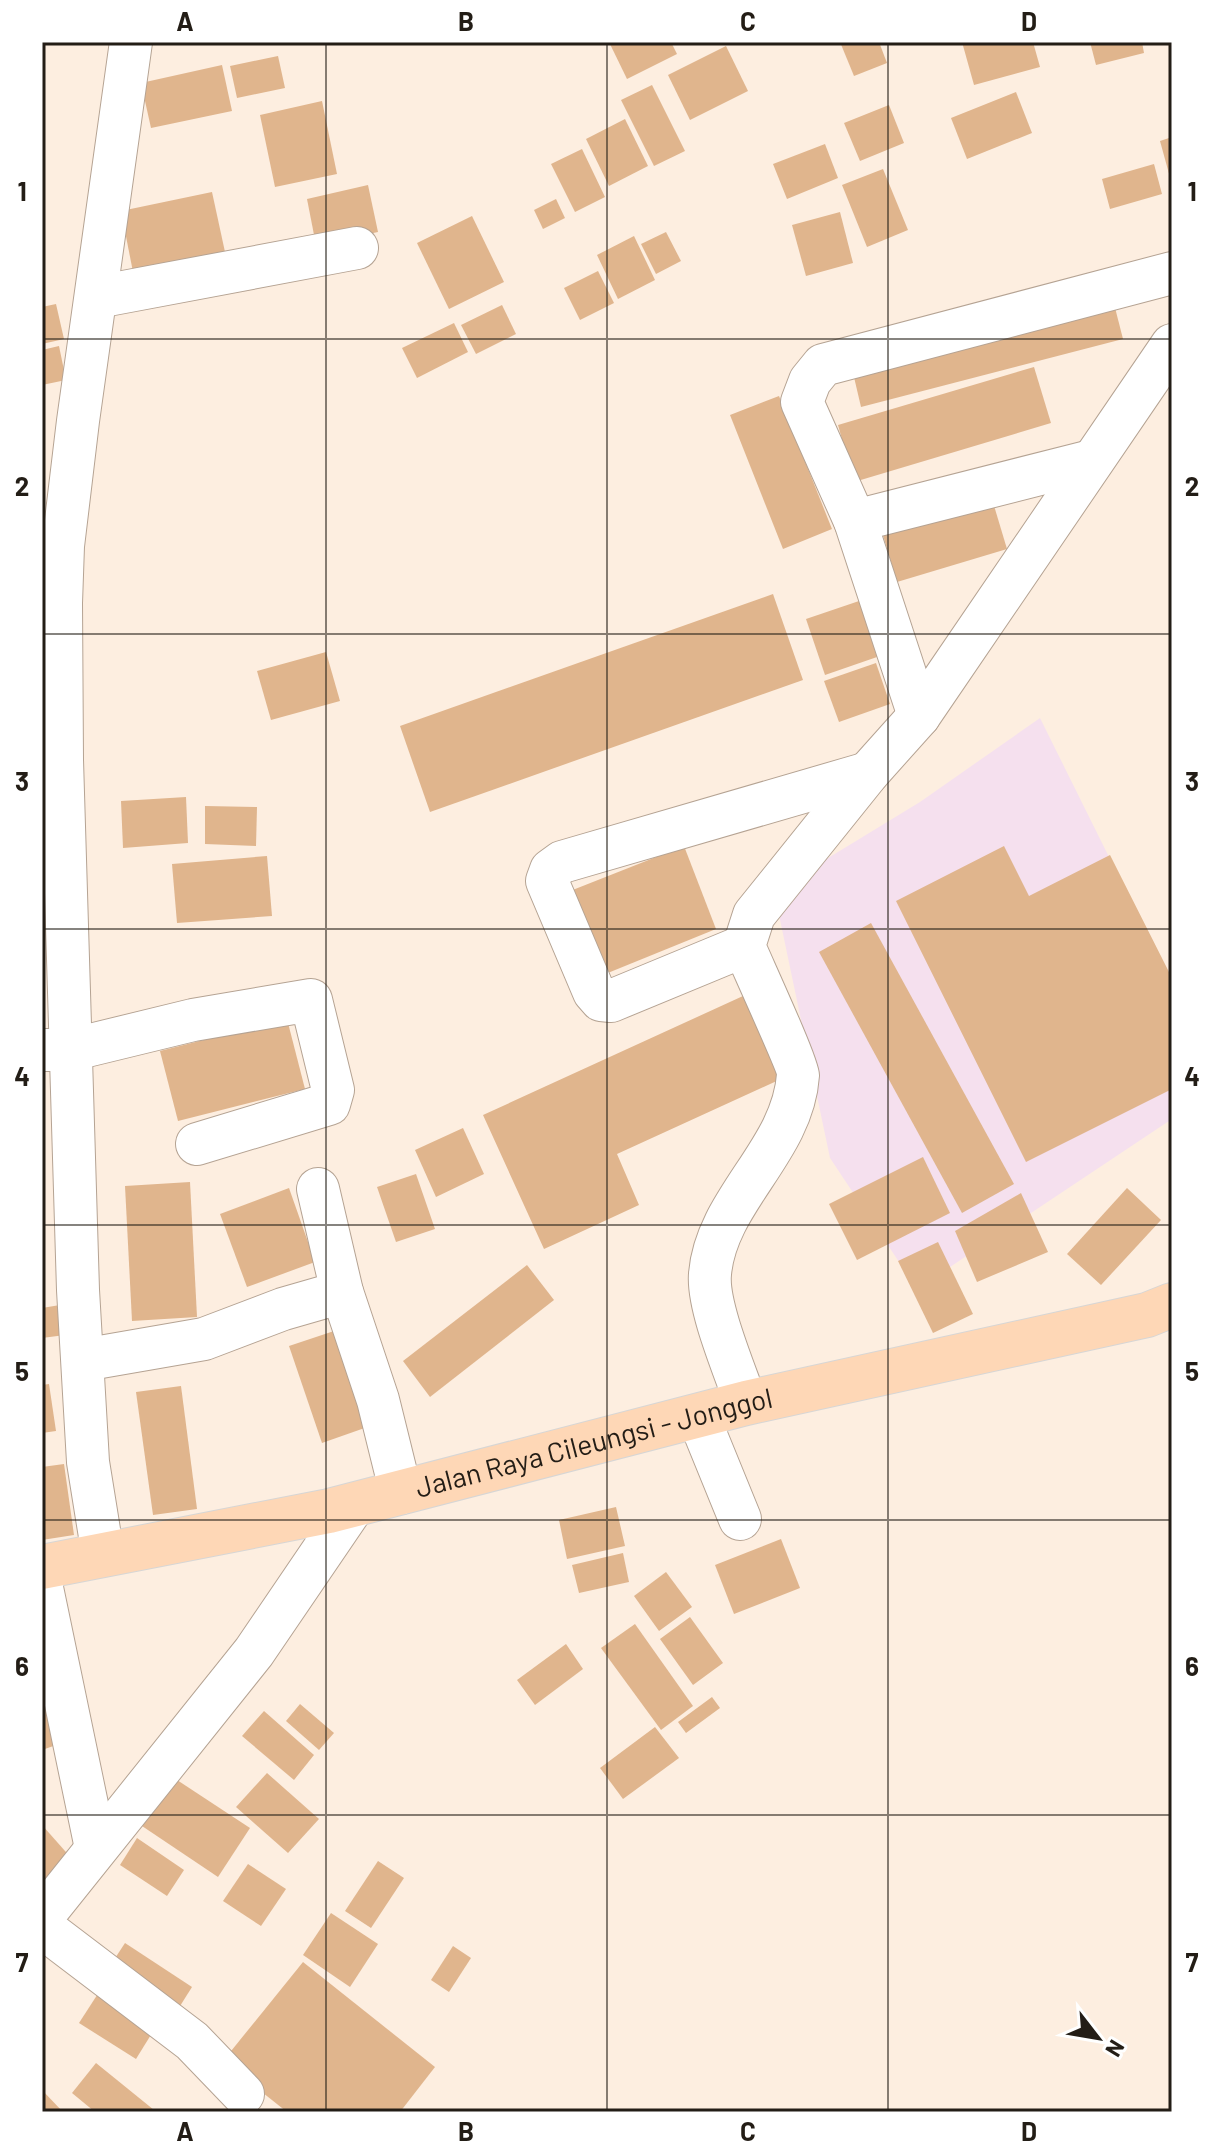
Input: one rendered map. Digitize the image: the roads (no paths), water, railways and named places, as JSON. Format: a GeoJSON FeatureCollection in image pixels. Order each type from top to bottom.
{"type":"FeatureCollection","features":[{"type":"Feature","properties":{"kind":"main road","name":"Jalan Raya Cileungsi - Jonggol"},"geometry":{"type":"LineString","coordinates":[[42,1567],[354,1505],[746,1403],[1159,1310]]}},
{"type":"Feature","properties":{"kind":"street"},"geometry":{"type":"LineString","coordinates":[[103,1555],[88,1462],[83,1360],[56,1050],[63,546],[131,42]]}},
{"type":"Feature","properties":{"kind":"street"},"geometry":{"type":"LineString","coordinates":[[97,297],[357,248]]}},
{"type":"Feature","properties":{"kind":"street"},"geometry":{"type":"LineString","coordinates":[[919,716],[855,521],[802,402],[810,381],[823,365],[1172,273]]}},
{"type":"Feature","properties":{"kind":"street"},"geometry":{"type":"LineString","coordinates":[[746,1403],[724,1338],[710,1275],[724,1227],[775,1144],[793,1099],[798,1072],[744,946],[754,915],[868,773],[919,716],[1172,345]]}},
{"type":"Feature","properties":{"kind":"street"},"geometry":{"type":"LineString","coordinates":[[855,521],[1091,461]]}},
{"type":"Feature","properties":{"kind":"street"},"geometry":{"type":"LineString","coordinates":[[744,946],[611,1001],[601,1000],[594,992],[547,881],[551,870],[562,862],[868,773]]}},
{"type":"Feature","properties":{"kind":"street"},"geometry":{"type":"LineString","coordinates":[[56,1050],[193,1020],[311,1000],[333,1090],[329,1104],[197,1144]]}},
{"type":"Feature","properties":{"kind":"street"},"geometry":{"type":"LineString","coordinates":[[318,1189],[342,1292],[378,1400],[401,1493]]}},
{"type":"Feature","properties":{"kind":"street"},"geometry":{"type":"LineString","coordinates":[[83,1360],[204,1339],[342,1292]]}},
{"type":"Feature","properties":{"kind":"street"},"geometry":{"type":"LineString","coordinates":[[698,1416],[740,1519]]}},
{"type":"Feature","properties":{"kind":"street"},"geometry":{"type":"LineString","coordinates":[[42,1917],[254,1652],[354,1505]]}},
{"type":"Feature","properties":{"kind":"street"},"geometry":{"type":"LineString","coordinates":[[42,1588],[96,1848]]}},
{"type":"Feature","properties":{"kind":"street"},"geometry":{"type":"LineString","coordinates":[[42,1927],[192,2041],[243,2094]]}}]}
